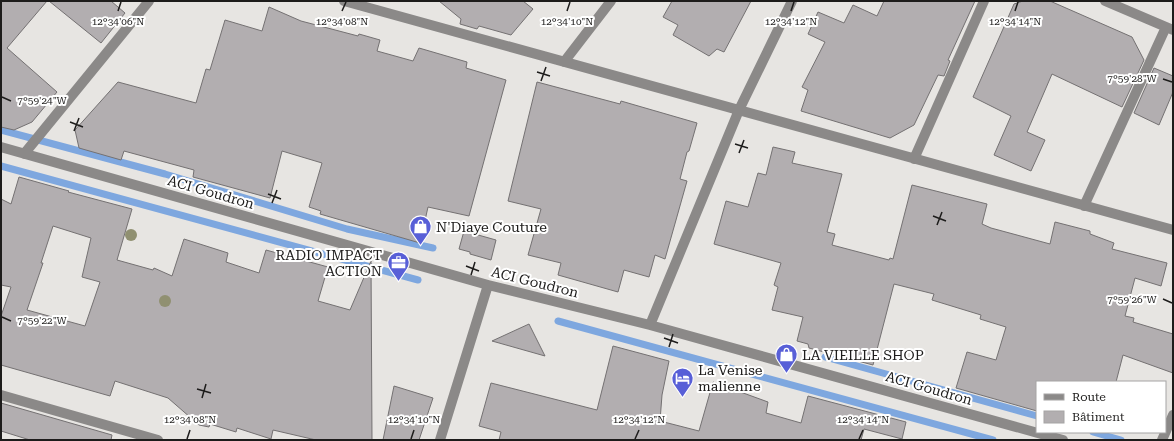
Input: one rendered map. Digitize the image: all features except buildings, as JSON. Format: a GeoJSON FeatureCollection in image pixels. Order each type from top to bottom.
{"type":"FeatureCollection","features":[{"type":"Feature","properties":{"kind":"street"},"geometry":{"type":"LineString","coordinates":[[24,154],[149,1]]}},
{"type":"Feature","properties":{"kind":"street"},"geometry":{"type":"LineString","coordinates":[[344,1],[1173,230]]}},
{"type":"Feature","properties":{"kind":"street"},"geometry":{"type":"LineString","coordinates":[[375,10],[382,1]]}},
{"type":"Feature","properties":{"kind":"street"},"geometry":{"type":"LineString","coordinates":[[564,62],[611,1]]}},
{"type":"Feature","properties":{"kind":"street"},"geometry":{"type":"LineString","coordinates":[[650,325],[739,110],[792,1]]}},
{"type":"Feature","properties":{"kind":"street"},"geometry":{"type":"LineString","coordinates":[[914,158],[984,1]]}},
{"type":"Feature","properties":{"kind":"street"},"geometry":{"type":"LineString","coordinates":[[1084,206],[1169,28],[1105,1]]}},
{"type":"Feature","properties":{"kind":"street","name":"ACI Goudron"},"geometry":{"type":"LineString","coordinates":[[1,147],[488,285],[650,325],[1036,432]]}},
{"type":"Feature","properties":{"kind":"street"},"geometry":{"type":"LineString","coordinates":[[440,440],[488,285]]}},
{"type":"Feature","properties":{"kind":"street"},"geometry":{"type":"LineString","coordinates":[[1,396],[158,440]]}},
{"type":"Feature","properties":{"kind":"street"},"geometry":{"type":"LineString","coordinates":[[1166,431],[1173,415]]}},
{"type":"Feature","properties":{"kind":"street","name":"ACI Goudron"},"geometry":{"type":"LineString","coordinates":[[1038,433],[1063,440]]}},
{"type":"Feature","properties":{"kind":"waterway"},"geometry":{"type":"LineString","coordinates":[[1,130],[165,174],[347,229],[433,248]]}},
{"type":"Feature","properties":{"kind":"waterway"},"geometry":{"type":"LineString","coordinates":[[1,166],[418,280]]}},
{"type":"Feature","properties":{"kind":"waterway"},"geometry":{"type":"LineString","coordinates":[[558,321],[993,440]]}},
{"type":"Feature","properties":{"kind":"waterway"},"geometry":{"type":"LineString","coordinates":[[825,357],[1036,416]]}},
{"type":"Feature","properties":{"kind":"waterway"},"geometry":{"type":"LineString","coordinates":[[1096,433],[1121,440]]}},
{"type":"Feature","properties":{"kind":"place","name":"N'Diaye Couture"},"geometry":{"type":"Point","coordinates":[420,246]}},
{"type":"Feature","properties":{"kind":"place","name":"RADIO IMPACT ACTION"},"geometry":{"type":"Point","coordinates":[398,282]}},
{"type":"Feature","properties":{"kind":"place","name":"LA VIEILLE SHOP"},"geometry":{"type":"Point","coordinates":[787,374]}},
{"type":"Feature","properties":{"kind":"place","name":"La Venise malienne"},"geometry":{"type":"Point","coordinates":[683,398]}}]}
